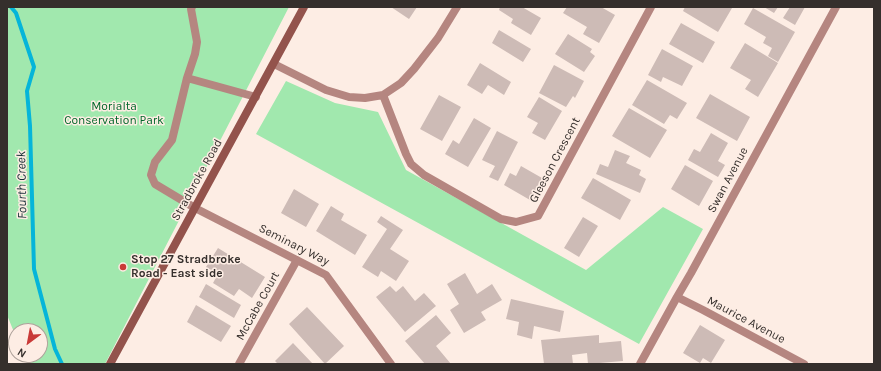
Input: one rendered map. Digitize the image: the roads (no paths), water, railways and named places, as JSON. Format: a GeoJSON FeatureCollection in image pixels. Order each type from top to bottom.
{"type":"FeatureCollection","features":[{"type":"Feature","properties":{"kind":"main road","name":"Stradbroke Road"},"geometry":{"type":"LineString","coordinates":[[110,364],[304,7]]}},
{"type":"Feature","properties":{"kind":"street","name":"Seminary Way"},"geometry":{"type":"LineString","coordinates":[[192,7],[191,9],[197,42],[195,54],[187,78],[172,140],[155,162],[151,175],[155,184],[195,208],[326,275],[391,364]]}},
{"type":"Feature","properties":{"kind":"street"},"geometry":{"type":"LineString","coordinates":[[274,64],[326,90],[349,97],[365,98],[382,95],[401,83],[414,69],[438,38],[457,7]]}},
{"type":"Feature","properties":{"kind":"street","name":"Gleeson Crescent"},"geometry":{"type":"LineString","coordinates":[[382,95],[411,164],[424,175],[501,219],[516,222],[538,216],[651,7]]}},
{"type":"Feature","properties":{"kind":"street","name":"Swan Avenue"},"geometry":{"type":"LineString","coordinates":[[640,364],[836,7]]}},
{"type":"Feature","properties":{"kind":"street"},"geometry":{"type":"LineString","coordinates":[[187,78],[256,97]]}},
{"type":"Feature","properties":{"kind":"street","name":"McCabe Court"},"geometry":{"type":"LineString","coordinates":[[239,364],[297,260]]}},
{"type":"Feature","properties":{"kind":"street","name":"Maurice Avenue"},"geometry":{"type":"LineString","coordinates":[[677,297],[804,364]]}},
{"type":"Feature","properties":{"kind":"waterway","name":"Fourth Creek"},"geometry":{"type":"LineString","coordinates":[[11,7],[16,13],[34,67],[27,91],[30,126],[34,269],[55,349],[62,364]]}},
{"type":"Feature","properties":{"kind":"place","name":"Stop 27 Stradbroke Road - East side"},"geometry":{"type":"Point","coordinates":[123,267]}},
{"type":"Feature","properties":{"kind":"park label","name":"Morialta Conservation Park"},"geometry":{"type":"Point","coordinates":[114,114]}}]}
